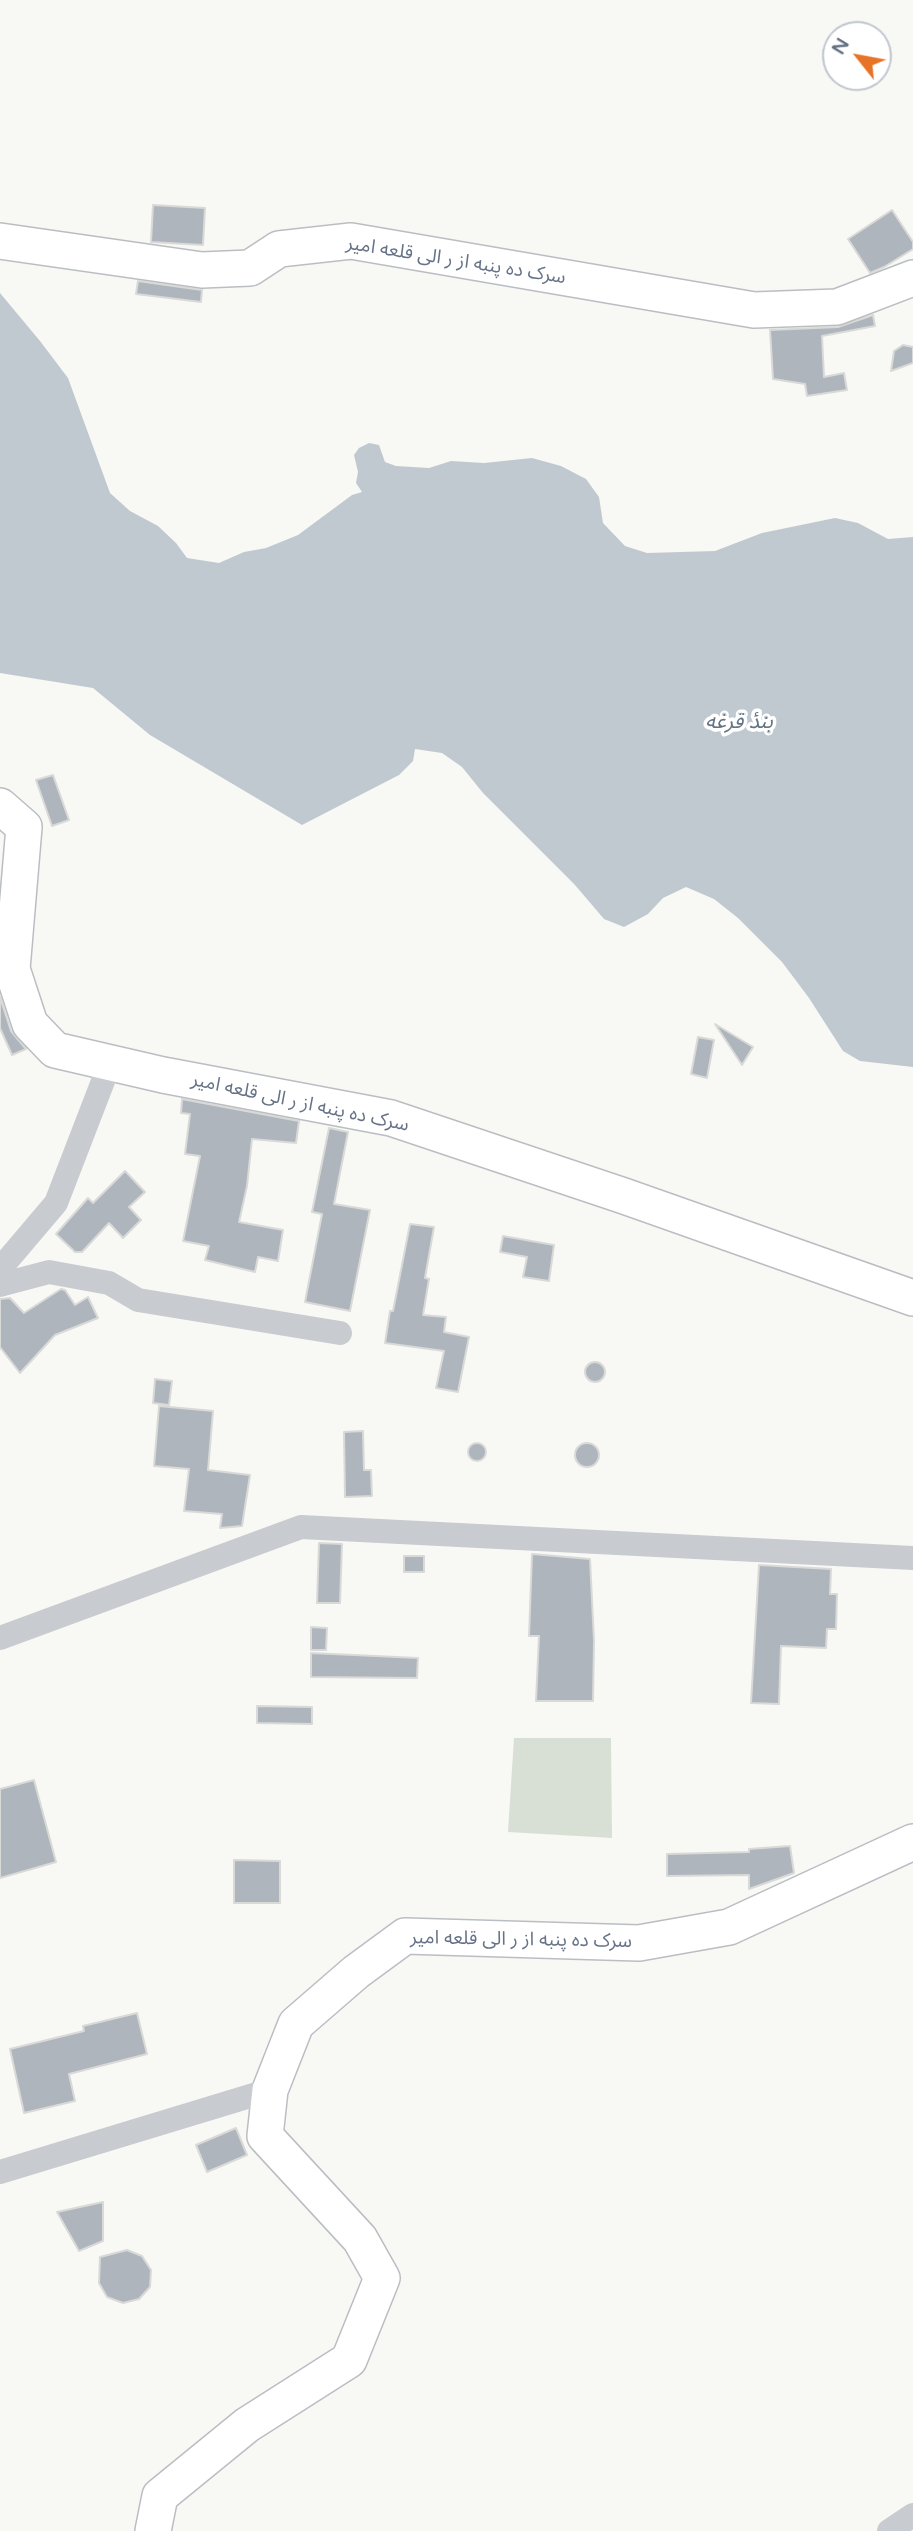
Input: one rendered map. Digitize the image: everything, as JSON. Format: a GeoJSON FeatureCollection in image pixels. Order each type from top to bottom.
{"type":"FeatureCollection","features":[{"type":"Feature","properties":{"kind":"street","name":"سرک ده پنبه از ر الی قلعه امیر"},"geometry":{"type":"LineString","coordinates":[[0,241],[201,270],[250,268],[279,249],[351,241],[754,310],[837,307],[913,278]]}},
{"type":"Feature","properties":{"kind":"street","name":"سرک ده پنبه از ر الی قلعه امیر"},"geometry":{"type":"LineString","coordinates":[[0,806],[24,827],[12,969],[30,1024],[55,1050],[391,1118],[624,1196],[913,1298]]}},
{"type":"Feature","properties":{"kind":"street"},"geometry":{"type":"LineString","coordinates":[[0,1269],[57,1203],[110,1063]]}},
{"type":"Feature","properties":{"kind":"street"},"geometry":{"type":"LineString","coordinates":[[0,1285],[49,1272],[109,1283],[138,1300],[340,1333]]}},
{"type":"Feature","properties":{"kind":"street"},"geometry":{"type":"LineString","coordinates":[[0,1638],[301,1527],[913,1558]]}},
{"type":"Feature","properties":{"kind":"street","name":"سرک ده پنبه از ر الی قلعه امیر"},"geometry":{"type":"LineString","coordinates":[[153,2531],[160,2496],[247,2425],[348,2360],[382,2278],[360,2239],[265,2136],[270,2090],[296,2024],[356,1972],[405,1936],[639,1943],[729,1927],[913,1842]]}},
{"type":"Feature","properties":{"kind":"street"},"geometry":{"type":"LineString","coordinates":[[0,2172],[270,2090]]}},
{"type":"Feature","properties":{"kind":"street"},"geometry":{"type":"LineString","coordinates":[[889,2531],[913,2515]]}},
{"type":"Feature","properties":{"kind":"shaded area"},"geometry":{"type":"Polygon","coordinates":[[[514,1738],[611,1738],[612,1838],[508,1832],[514,1738]]]}},
{"type":"Feature","properties":{"kind":"water","name":"بندٔ قرغه"},"geometry":{"type":"Polygon","coordinates":[[[0,293],[68,378],[110,493],[130,511],[158,526],[187,558],[219,563],[298,535],[352,495],[362,492],[356,483],[358,472],[354,455],[359,448],[369,443],[379,445],[385,462],[396,466],[429,468],[451,461],[484,463],[532,458],[561,466],[586,479],[599,497],[603,523],[625,546],[647,553],[715,551],[762,533],[835,518],[858,523],[888,539],[913,537],[913,1067],[860,1061],[843,1051],[782,962],[738,918],[714,899],[686,887],[663,898],[648,914],[624,927],[604,919],[575,885],[483,793],[462,767],[442,753],[415,749],[413,761],[399,775],[302,825],[150,735],[93,688],[0,673],[0,293]]]}},
{"type":"Feature","properties":{"kind":"building"},"geometry":{"type":"Polygon","coordinates":[[[153,205],[205,208],[203,245],[151,242],[153,205]]]}},
{"type":"Feature","properties":{"kind":"building"},"geometry":{"type":"Polygon","coordinates":[[[892,210],[913,242],[913,249],[870,273],[848,239],[892,210]]]}},
{"type":"Feature","properties":{"kind":"building"},"geometry":{"type":"Polygon","coordinates":[[[138,281],[202,290],[201,302],[136,294],[138,281]]]}},
{"type":"Feature","properties":{"kind":"building"},"geometry":{"type":"Polygon","coordinates":[[[873,315],[875,326],[822,336],[824,377],[844,373],[847,390],[807,396],[805,384],[773,379],[770,330],[838,327],[873,315]]]}},
{"type":"Feature","properties":{"kind":"building"},"geometry":{"type":"Polygon","coordinates":[[[903,345],[913,347],[913,363],[891,371],[894,351],[903,345]]]}},
{"type":"Feature","properties":{"kind":"building"},"geometry":{"type":"Polygon","coordinates":[[[53,775],[69,820],[52,826],[36,780],[53,775]]]}},
{"type":"Feature","properties":{"kind":"building"},"geometry":{"type":"Polygon","coordinates":[[[0,997],[11,1031],[26,1049],[12,1055],[0,1028],[0,997]]]}},
{"type":"Feature","properties":{"kind":"building"},"geometry":{"type":"Polygon","coordinates":[[[715,1024],[753,1047],[742,1065],[715,1024]]]}},
{"type":"Feature","properties":{"kind":"building"},"geometry":{"type":"Polygon","coordinates":[[[698,1037],[714,1040],[707,1078],[691,1074],[698,1037]]]}},
{"type":"Feature","properties":{"kind":"building"},"geometry":{"type":"Polygon","coordinates":[[[182,1099],[299,1121],[296,1143],[252,1139],[247,1186],[239,1222],[283,1230],[278,1261],[258,1257],[255,1272],[205,1260],[209,1246],[183,1241],[200,1156],[185,1154],[190,1114],[181,1113],[182,1099]]]}},
{"type":"Feature","properties":{"kind":"building"},"geometry":{"type":"Polygon","coordinates":[[[329,1128],[348,1132],[334,1204],[370,1210],[350,1311],[305,1302],[322,1214],[312,1212],[329,1128]]]}},
{"type":"Feature","properties":{"kind":"building"},"geometry":{"type":"Polygon","coordinates":[[[125,1171],[145,1192],[129,1207],[141,1220],[123,1238],[109,1223],[82,1252],[75,1252],[56,1234],[88,1198],[93,1203],[125,1171]]]}},
{"type":"Feature","properties":{"kind":"building"},"geometry":{"type":"Polygon","coordinates":[[[410,1224],[434,1227],[425,1278],[429,1279],[423,1315],[446,1317],[444,1332],[469,1337],[458,1392],[436,1388],[444,1351],[385,1343],[410,1224]]]}},
{"type":"Feature","properties":{"kind":"building"},"geometry":{"type":"Polygon","coordinates":[[[503,1236],[554,1245],[549,1281],[523,1277],[527,1257],[500,1252],[503,1236]]]}},
{"type":"Feature","properties":{"kind":"building"},"geometry":{"type":"Polygon","coordinates":[[[61,1289],[65,1290],[75,1305],[88,1297],[98,1318],[55,1335],[20,1373],[0,1347],[0,1299],[10,1298],[24,1313],[61,1289]]]}},
{"type":"Feature","properties":{"kind":"building"},"geometry":{"type":"Polygon","coordinates":[[[595,1362],[602,1365],[605,1372],[602,1379],[595,1382],[588,1379],[585,1372],[588,1365],[595,1362]]]}},
{"type":"Feature","properties":{"kind":"building"},"geometry":{"type":"Polygon","coordinates":[[[155,1379],[172,1381],[169,1405],[153,1403],[155,1379]]]}},
{"type":"Feature","properties":{"kind":"building"},"geometry":{"type":"Polygon","coordinates":[[[159,1406],[213,1411],[208,1470],[250,1475],[242,1526],[220,1528],[222,1514],[184,1511],[189,1469],[154,1466],[159,1406]]]}},
{"type":"Feature","properties":{"kind":"building"},"geometry":{"type":"Polygon","coordinates":[[[363,1431],[364,1470],[371,1470],[372,1496],[345,1497],[344,1432],[363,1431]]]}},
{"type":"Feature","properties":{"kind":"building"},"geometry":{"type":"Polygon","coordinates":[[[477,1443],[483,1446],[486,1452],[483,1458],[477,1461],[471,1458],[468,1452],[471,1446],[477,1443]]]}},
{"type":"Feature","properties":{"kind":"building"},"geometry":{"type":"Polygon","coordinates":[[[587,1443],[598,1450],[599,1455],[592,1466],[587,1467],[576,1460],[575,1455],[582,1444],[587,1443]]]}},
{"type":"Feature","properties":{"kind":"building"},"geometry":{"type":"Polygon","coordinates":[[[319,1543],[342,1544],[340,1603],[317,1603],[319,1543]]]}},
{"type":"Feature","properties":{"kind":"building"},"geometry":{"type":"Polygon","coordinates":[[[532,1554],[590,1559],[594,1641],[593,1701],[536,1701],[539,1636],[529,1636],[532,1554]]]}},
{"type":"Feature","properties":{"kind":"building"},"geometry":{"type":"Polygon","coordinates":[[[404,1556],[424,1556],[424,1572],[404,1572],[404,1556]]]}},
{"type":"Feature","properties":{"kind":"building"},"geometry":{"type":"Polygon","coordinates":[[[759,1565],[831,1569],[830,1594],[837,1594],[836,1629],[827,1629],[826,1648],[781,1646],[779,1704],[751,1703],[759,1565]]]}},
{"type":"Feature","properties":{"kind":"building"},"geometry":{"type":"Polygon","coordinates":[[[311,1627],[327,1628],[326,1650],[311,1650],[311,1627]]]}},
{"type":"Feature","properties":{"kind":"building"},"geometry":{"type":"Polygon","coordinates":[[[311,1653],[418,1658],[417,1678],[311,1677],[311,1653]]]}},
{"type":"Feature","properties":{"kind":"building"},"geometry":{"type":"Polygon","coordinates":[[[257,1706],[312,1707],[312,1724],[257,1723],[257,1706]]]}},
{"type":"Feature","properties":{"kind":"building"},"geometry":{"type":"Polygon","coordinates":[[[34,1780],[56,1862],[0,1878],[0,1789],[34,1780]]]}},
{"type":"Feature","properties":{"kind":"building"},"geometry":{"type":"Polygon","coordinates":[[[790,1846],[794,1873],[749,1889],[749,1875],[667,1876],[667,1854],[749,1852],[749,1849],[790,1846]]]}},
{"type":"Feature","properties":{"kind":"building"},"geometry":{"type":"Polygon","coordinates":[[[234,1860],[280,1861],[280,1903],[234,1903],[234,1860]]]}},
{"type":"Feature","properties":{"kind":"building"},"geometry":{"type":"Polygon","coordinates":[[[137,2013],[147,2054],[69,2074],[75,2101],[24,2113],[10,2049],[84,2031],[83,2026],[137,2013]]]}},
{"type":"Feature","properties":{"kind":"building"},"geometry":{"type":"Polygon","coordinates":[[[236,2128],[247,2155],[207,2172],[196,2145],[236,2128]]]}},
{"type":"Feature","properties":{"kind":"building"},"geometry":{"type":"Polygon","coordinates":[[[103,2202],[103,2241],[79,2251],[57,2212],[103,2202]]]}},
{"type":"Feature","properties":{"kind":"building"},"geometry":{"type":"Polygon","coordinates":[[[127,2250],[142,2256],[151,2270],[150,2287],[139,2299],[123,2303],[107,2297],[99,2283],[100,2257],[127,2250]]]}}]}
